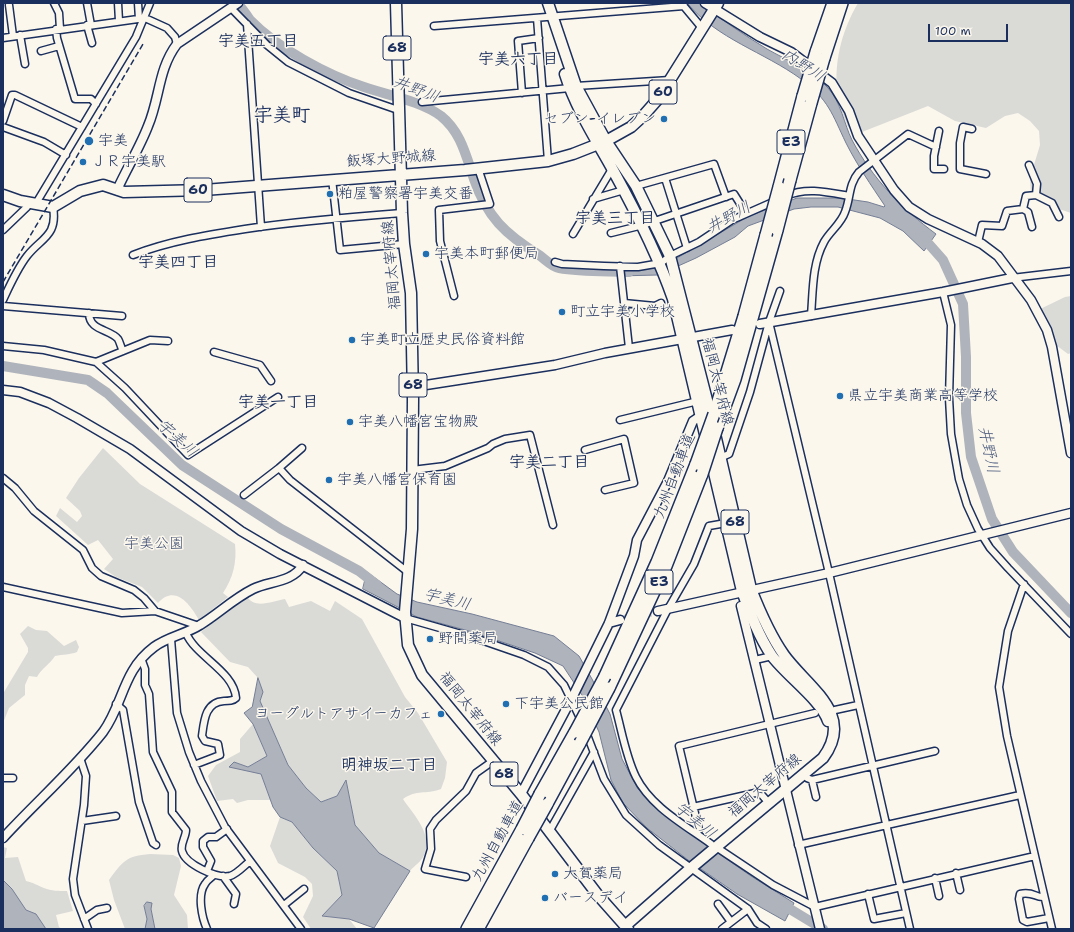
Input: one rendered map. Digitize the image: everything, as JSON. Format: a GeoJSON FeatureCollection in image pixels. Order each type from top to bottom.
{"type":"FeatureCollection","features":[{"type":"Feature","properties":{"kind":"highway","name":"九州自動車道"},"geometry":{"type":"LineString","coordinates":[[467,929],[494,877],[522,829],[544,799],[580,742],[609,688],[666,566],[699,469],[744,316],[779,187],[820,55],[833,3]]}},
{"type":"Feature","properties":{"kind":"highway","name":"九州自動車道"},"geometry":{"type":"LineString","coordinates":[[820,55],[842,3]]}},
{"type":"Feature","properties":{"kind":"highway","name":"九州自動車道"},"geometry":{"type":"LineString","coordinates":[[478,929],[528,838],[575,732],[605,676],[718,428],[735,379],[777,230],[790,180],[807,100]]}},
{"type":"Feature","properties":{"kind":"main road","name":"福岡太宰府線"},"geometry":{"type":"LineString","coordinates":[[396,3],[400,174],[404,244],[411,293],[413,388],[412,529],[405,615],[408,645],[422,675],[521,794],[597,894],[625,928],[715,846],[823,758],[833,740],[834,730],[831,712],[827,705],[785,656],[747,590],[726,523],[698,401],[686,337],[682,298],[670,256],[636,186],[602,143]]}},
{"type":"Feature","properties":{"kind":"main road","name":"福岡太宰府線"},"geometry":{"type":"LineString","coordinates":[[545,3],[573,87],[602,143],[612,169],[643,225],[661,263],[686,337],[720,458],[753,618],[772,656],[821,709],[828,719],[829,729],[826,748],[815,763]]}},
{"type":"Feature","properties":{"kind":"main road","name":"福岡太宰府線"},"geometry":{"type":"LineString","coordinates":[[548,3],[550,17]]}},
{"type":"Feature","properties":{"kind":"main road","name":"飯塚大野城線"},"geometry":{"type":"LineString","coordinates":[[53,207],[80,191],[103,185],[124,192],[156,193],[473,169],[548,161],[573,154],[602,143],[631,127],[643,116],[658,99],[714,9]]}},
{"type":"Feature","properties":{"kind":"main road"},"geometry":{"type":"LineString","coordinates":[[3,195],[32,204],[53,207]]}},
{"type":"Feature","properties":{"kind":"street"},"geometry":{"type":"LineString","coordinates":[[54,3],[59,13],[59,46],[75,99],[91,99],[96,104]]}},
{"type":"Feature","properties":{"kind":"street"},"geometry":{"type":"LineString","coordinates":[[87,3],[92,43]]}},
{"type":"Feature","properties":{"kind":"street"},"geometry":{"type":"LineString","coordinates":[[118,3],[119,21]]}},
{"type":"Feature","properties":{"kind":"street"},"geometry":{"type":"LineString","coordinates":[[138,3],[142,19]]}},
{"type":"Feature","properties":{"kind":"street"},"geometry":{"type":"LineString","coordinates":[[3,230],[32,204],[66,155],[136,37],[142,19],[150,3]]}},
{"type":"Feature","properties":{"kind":"street"},"geometry":{"type":"LineString","coordinates":[[705,3],[760,37],[791,52],[832,83],[849,111],[858,136],[873,162],[894,190],[916,213],[978,242],[998,256],[1012,278],[1031,300],[1047,330],[1052,347],[1071,453]]}},
{"type":"Feature","properties":{"kind":"street"},"geometry":{"type":"LineString","coordinates":[[434,26],[550,17],[682,4],[702,27]]}},
{"type":"Feature","properties":{"kind":"street"},"geometry":{"type":"LineString","coordinates":[[9,5],[25,64]]}},
{"type":"Feature","properties":{"kind":"street"},"geometry":{"type":"LineString","coordinates":[[117,190],[148,126],[155,106],[164,65],[177,44],[234,6],[247,24],[267,45],[288,62],[349,93],[398,108]]}},
{"type":"Feature","properties":{"kind":"street"},"geometry":{"type":"LineString","coordinates":[[537,18],[548,161]]}},
{"type":"Feature","properties":{"kind":"street"},"geometry":{"type":"LineString","coordinates":[[3,38],[58,29],[142,19],[167,28],[175,37],[177,44]]}},
{"type":"Feature","properties":{"kind":"street"},"geometry":{"type":"LineString","coordinates":[[247,24],[261,227]]}},
{"type":"Feature","properties":{"kind":"street"},"geometry":{"type":"LineString","coordinates":[[522,93],[518,41],[539,38]]}},
{"type":"Feature","properties":{"kind":"street"},"geometry":{"type":"LineString","coordinates":[[41,51],[59,46]]}},
{"type":"Feature","properties":{"kind":"street"},"geometry":{"type":"LineString","coordinates":[[422,102],[573,87],[670,80]]}},
{"type":"Feature","properties":{"kind":"street"},"geometry":{"type":"LineString","coordinates":[[3,121],[12,96],[15,95],[82,127]]}},
{"type":"Feature","properties":{"kind":"street"},"geometry":{"type":"LineString","coordinates":[[3,127],[44,142],[66,155]]}},
{"type":"Feature","properties":{"kind":"street"},"geometry":{"type":"LineString","coordinates":[[972,129],[963,127],[960,143],[960,169],[986,174]]}},
{"type":"Feature","properties":{"kind":"street"},"geometry":{"type":"LineString","coordinates":[[939,130],[934,169],[944,169]]}},
{"type":"Feature","properties":{"kind":"street"},"geometry":{"type":"LineString","coordinates":[[811,316],[817,257],[825,240],[839,224],[846,212],[848,196],[853,179],[859,172],[908,134],[936,147]]}},
{"type":"Feature","properties":{"kind":"street"},"geometry":{"type":"LineString","coordinates":[[636,186],[714,164],[726,197]]}},
{"type":"Feature","properties":{"kind":"street"},"geometry":{"type":"LineString","coordinates":[[1029,165],[1037,184],[1036,195]]}},
{"type":"Feature","properties":{"kind":"street"},"geometry":{"type":"LineString","coordinates":[[454,296],[440,241],[439,210],[490,204],[473,169]]}},
{"type":"Feature","properties":{"kind":"street"},"geometry":{"type":"LineString","coordinates":[[573,234],[612,169]]}},
{"type":"Feature","properties":{"kind":"street"},"geometry":{"type":"LineString","coordinates":[[665,178],[687,248]]}},
{"type":"Feature","properties":{"kind":"street"},"geometry":{"type":"LineString","coordinates":[[332,179],[340,250],[404,244]]}},
{"type":"Feature","properties":{"kind":"street"},"geometry":{"type":"LineString","coordinates":[[593,199],[624,190]]}},
{"type":"Feature","properties":{"kind":"street"},"geometry":{"type":"LineString","coordinates":[[555,262],[562,264],[620,267],[638,267],[661,263],[670,256],[687,248],[732,220],[796,191],[815,191],[848,196]]}},
{"type":"Feature","properties":{"kind":"street"},"geometry":{"type":"LineString","coordinates":[[611,233],[643,225],[653,220],[677,214],[734,194],[746,213]]}},
{"type":"Feature","properties":{"kind":"street"},"geometry":{"type":"LineString","coordinates":[[1023,209],[1026,196],[1036,195],[1052,203],[1059,217]]}},
{"type":"Feature","properties":{"kind":"street"},"geometry":{"type":"LineString","coordinates":[[3,300],[27,256],[50,235],[53,222],[53,207]]}},
{"type":"Feature","properties":{"kind":"street"},"geometry":{"type":"LineString","coordinates":[[978,242],[982,225],[1002,226],[1007,211],[1023,209],[1028,212],[1032,228]]}},
{"type":"Feature","properties":{"kind":"street"},"geometry":{"type":"LineString","coordinates":[[132,255],[178,240],[261,227],[336,218],[402,213]]}},
{"type":"Feature","properties":{"kind":"street"},"geometry":{"type":"LineString","coordinates":[[620,267],[629,348]]}},
{"type":"Feature","properties":{"kind":"street"},"geometry":{"type":"LineString","coordinates":[[760,324],[944,292],[1012,278],[1071,271]]}},
{"type":"Feature","properties":{"kind":"street"},"geometry":{"type":"LineString","coordinates":[[720,458],[729,454],[750,392],[769,322],[780,291]]}},
{"type":"Feature","properties":{"kind":"street"},"geometry":{"type":"LineString","coordinates":[[944,292],[951,326],[949,398],[951,434],[954,460],[967,505],[984,535],[1008,568],[1071,634]]}},
{"type":"Feature","properties":{"kind":"street"},"geometry":{"type":"LineString","coordinates":[[624,303],[655,306],[661,303]]}},
{"type":"Feature","properties":{"kind":"street"},"geometry":{"type":"LineString","coordinates":[[3,306],[122,316]]}},
{"type":"Feature","properties":{"kind":"street"},"geometry":{"type":"LineString","coordinates":[[89,313],[89,317],[93,323],[101,331],[118,340],[123,351]]}},
{"type":"Feature","properties":{"kind":"street"},"geometry":{"type":"LineString","coordinates":[[769,322],[829,572],[885,827],[910,929]]}},
{"type":"Feature","properties":{"kind":"street"},"geometry":{"type":"LineString","coordinates":[[413,388],[556,365],[629,348],[732,330]]}},
{"type":"Feature","properties":{"kind":"street"},"geometry":{"type":"LineString","coordinates":[[96,362],[150,340],[168,341]]}},
{"type":"Feature","properties":{"kind":"street"},"geometry":{"type":"LineString","coordinates":[[3,346],[44,350],[96,362],[125,388],[188,455],[278,397]]}},
{"type":"Feature","properties":{"kind":"street"},"geometry":{"type":"LineString","coordinates":[[214,352],[260,365],[271,381]]}},
{"type":"Feature","properties":{"kind":"street"},"geometry":{"type":"LineString","coordinates":[[3,390],[20,392],[49,403],[130,449],[241,530],[303,565],[405,615],[524,655],[548,667],[564,684],[573,698],[604,779],[626,815],[659,845],[748,909],[757,923],[766,929]]}},
{"type":"Feature","properties":{"kind":"street"},"geometry":{"type":"LineString","coordinates":[[620,420],[698,401]]}},
{"type":"Feature","properties":{"kind":"street"},"geometry":{"type":"LineString","coordinates":[[521,794],[573,698],[589,665],[609,623],[634,556],[637,540],[668,481],[693,421],[702,415]]}},
{"type":"Feature","properties":{"kind":"street"},"geometry":{"type":"LineString","coordinates":[[412,470],[446,466],[488,448],[493,444],[530,435],[553,524]]}},
{"type":"Feature","properties":{"kind":"street"},"geometry":{"type":"LineString","coordinates":[[585,450],[624,439],[634,483],[605,490]]}},
{"type":"Feature","properties":{"kind":"street"},"geometry":{"type":"LineString","coordinates":[[244,495],[302,448]]}},
{"type":"Feature","properties":{"kind":"street"},"geometry":{"type":"LineString","coordinates":[[279,468],[290,480],[409,573]]}},
{"type":"Feature","properties":{"kind":"street"},"geometry":{"type":"LineString","coordinates":[[3,478],[34,511],[84,550],[92,568],[101,576],[134,590],[144,598],[155,611]]}},
{"type":"Feature","properties":{"kind":"street"},"geometry":{"type":"LineString","coordinates":[[658,611],[1071,514]]}},
{"type":"Feature","properties":{"kind":"street"},"geometry":{"type":"LineString","coordinates":[[726,523],[709,526],[694,564],[668,609],[616,710],[627,753],[636,777],[646,793],[664,810],[773,886],[816,909],[900,886],[1034,856]]}},
{"type":"Feature","properties":{"kind":"street"},"geometry":{"type":"LineString","coordinates":[[3,838],[61,780],[104,730],[130,672],[141,658],[155,646],[199,626],[250,591],[262,585],[293,576],[299,572],[303,565]]}},
{"type":"Feature","properties":{"kind":"street"},"geometry":{"type":"LineString","coordinates":[[1024,584],[1008,631],[999,687],[1020,795],[1052,929]]}},
{"type":"Feature","properties":{"kind":"street"},"geometry":{"type":"LineString","coordinates":[[3,587],[122,613],[155,611],[199,626]]}},
{"type":"Feature","properties":{"kind":"street"},"geometry":{"type":"LineString","coordinates":[[741,606],[798,845],[820,929]]}},
{"type":"Feature","properties":{"kind":"street"},"geometry":{"type":"LineString","coordinates":[[609,623],[620,620]]}},
{"type":"Feature","properties":{"kind":"street"},"geometry":{"type":"LineString","coordinates":[[186,633],[194,644],[234,685],[236,698],[232,701],[218,701],[207,710],[202,736],[205,741],[218,744],[220,755],[194,765]]}},
{"type":"Feature","properties":{"kind":"street"},"geometry":{"type":"LineString","coordinates":[[171,638],[177,713],[194,765],[227,830],[301,929]]}},
{"type":"Feature","properties":{"kind":"street"},"geometry":{"type":"LineString","coordinates":[[755,660],[772,656]]}},
{"type":"Feature","properties":{"kind":"street"},"geometry":{"type":"LineString","coordinates":[[141,658],[145,669],[145,685],[150,694],[153,752],[172,792],[172,812],[186,830],[182,852],[196,866],[214,874],[223,876],[236,873],[250,861]]}},
{"type":"Feature","properties":{"kind":"street"},"geometry":{"type":"LineString","coordinates":[[116,704],[123,710],[140,802],[153,843],[156,844]]}},
{"type":"Feature","properties":{"kind":"street"},"geometry":{"type":"LineString","coordinates":[[835,710],[858,706]]}},
{"type":"Feature","properties":{"kind":"street"},"geometry":{"type":"LineString","coordinates":[[699,830],[679,746],[815,713]]}},
{"type":"Feature","properties":{"kind":"street"},"geometry":{"type":"LineString","coordinates":[[803,773],[807,778],[812,780],[935,751]]}},
{"type":"Feature","properties":{"kind":"street"},"geometry":{"type":"LineString","coordinates":[[549,832],[594,752]]}},
{"type":"Feature","properties":{"kind":"street"},"geometry":{"type":"LineString","coordinates":[[80,758],[86,776],[82,821],[73,880],[75,895],[88,929]]}},
{"type":"Feature","properties":{"kind":"street"},"geometry":{"type":"LineString","coordinates":[[466,877],[425,869],[431,849],[430,829],[436,820],[466,791],[476,774],[493,761]]}},
{"type":"Feature","properties":{"kind":"street"},"geometry":{"type":"LineString","coordinates":[[3,778],[13,778]]}},
{"type":"Feature","properties":{"kind":"street"},"geometry":{"type":"LineString","coordinates":[[812,780],[816,797]]}},
{"type":"Feature","properties":{"kind":"street"},"geometry":{"type":"LineString","coordinates":[[693,807],[755,793],[761,794],[768,802]]}},
{"type":"Feature","properties":{"kind":"street"},"geometry":{"type":"LineString","coordinates":[[798,845],[885,827],[1020,795]]}},
{"type":"Feature","properties":{"kind":"street"},"geometry":{"type":"LineString","coordinates":[[82,821],[116,816]]}},
{"type":"Feature","properties":{"kind":"street"},"geometry":{"type":"LineString","coordinates":[[207,871],[211,861],[203,847],[203,841],[208,837],[216,837],[227,830]]}},
{"type":"Feature","properties":{"kind":"street"},"geometry":{"type":"LineString","coordinates":[[956,873],[960,890]]}},
{"type":"Feature","properties":{"kind":"street"},"geometry":{"type":"LineString","coordinates":[[207,929],[204,921],[202,894],[205,884],[214,874]]}},
{"type":"Feature","properties":{"kind":"street"},"geometry":{"type":"LineString","coordinates":[[223,876],[236,894],[234,904]]}},
{"type":"Feature","properties":{"kind":"street"},"geometry":{"type":"LineString","coordinates":[[935,878],[939,896]]}},
{"type":"Feature","properties":{"kind":"street"},"geometry":{"type":"LineString","coordinates":[[284,905],[304,890]]}},
{"type":"Feature","properties":{"kind":"street"},"geometry":{"type":"LineString","coordinates":[[1044,896],[1040,897],[1030,892],[1020,894],[1019,899],[1023,920],[1027,922],[1049,918]]}},
{"type":"Feature","properties":{"kind":"street"},"geometry":{"type":"LineString","coordinates":[[868,894],[874,919],[906,913]]}},
{"type":"Feature","properties":{"kind":"street"},"geometry":{"type":"LineString","coordinates":[[718,904],[732,922]]}},
{"type":"Feature","properties":{"kind":"street"},"geometry":{"type":"LineString","coordinates":[[84,918],[97,910],[107,908]]}},
{"type":"Feature","properties":{"kind":"street"},"geometry":{"type":"LineString","coordinates":[[722,929],[748,909]]}},
{"type":"Feature","properties":{"kind":"green space"},"geometry":{"type":"Polygon","coordinates":[[[858,3],[1071,3],[1071,213],[1044,204],[1031,194],[1030,178],[1040,145],[1039,131],[1030,121],[1018,113],[1005,116],[986,128],[955,121],[928,106],[862,132],[848,127],[839,102],[837,73],[843,37],[858,3]]]}},
{"type":"Feature","properties":{"kind":"green space"},"geometry":{"type":"Polygon","coordinates":[[[1071,296],[1071,353],[1068,354],[1044,336],[1034,312],[1065,297],[1071,296]]]}},
{"type":"Feature","properties":{"kind":"green space","name":"宇美公園"},"geometry":{"type":"Polygon","coordinates":[[[103,448],[140,484],[235,544],[234,570],[223,593],[228,597],[199,620],[182,598],[170,595],[158,603],[142,587],[116,577],[104,569],[113,559],[98,540],[88,545],[56,516],[60,508],[77,522],[82,516],[80,511],[66,498],[79,478],[103,448]]]}},
{"type":"Feature","properties":{"kind":"green space"},"geometry":{"type":"Polygon","coordinates":[[[247,596],[254,603],[259,604],[285,599],[289,607],[311,601],[330,611],[335,601],[362,619],[405,697],[418,713],[447,762],[445,778],[441,789],[413,794],[403,799],[421,825],[426,840],[426,847],[423,857],[410,871],[379,853],[355,825],[346,781],[337,796],[321,802],[306,788],[288,765],[260,701],[263,692],[258,678],[248,667],[230,662],[201,632],[247,596]]]}},
{"type":"Feature","properties":{"kind":"green space"},"geometry":{"type":"Polygon","coordinates":[[[28,626],[36,630],[47,631],[64,646],[76,640],[79,647],[77,652],[72,654],[55,656],[37,677],[29,676],[25,685],[25,695],[9,708],[3,723],[4,692],[28,652],[28,648],[20,634],[28,626]]]}},
{"type":"Feature","properties":{"kind":"green space"},"geometry":{"type":"Polygon","coordinates":[[[253,724],[267,756],[248,767],[234,762],[261,774],[271,800],[248,800],[237,803],[233,799],[217,801],[208,776],[216,765],[240,752],[240,739],[253,724]]]}},
{"type":"Feature","properties":{"kind":"green space"},"geometry":{"type":"Polygon","coordinates":[[[280,817],[292,822],[313,848],[337,871],[342,895],[322,916],[349,919],[357,929],[311,929],[303,917],[313,896],[312,884],[305,877],[278,863],[270,846],[280,817]]]}},
{"type":"Feature","properties":{"kind":"green space"},"geometry":{"type":"Polygon","coordinates":[[[3,847],[7,848],[5,858],[18,857],[26,881],[49,890],[67,891],[73,911],[56,915],[59,927],[62,929],[46,929],[36,914],[26,911],[12,889],[3,880],[3,847]]]}},
{"type":"Feature","properties":{"kind":"green space"},"geometry":{"type":"Polygon","coordinates":[[[150,854],[173,855],[179,858],[181,866],[174,895],[187,915],[188,929],[155,929],[151,909],[144,906],[147,919],[145,929],[125,929],[114,900],[109,880],[118,868],[130,858],[150,854]]]}},
{"type":"Feature","properties":{"kind":"shaded area"},"geometry":{"type":"Polygon","coordinates":[[[687,3],[699,3],[758,44],[815,76],[828,88],[839,106],[852,140],[878,180],[911,214],[936,234],[924,251],[903,231],[880,218],[838,207],[811,207],[794,209],[748,226],[735,237],[696,258],[658,275],[617,276],[613,268],[656,266],[677,258],[749,216],[797,198],[841,198],[885,206],[864,175],[829,108],[818,94],[787,69],[726,36],[699,15],[687,3]]]}},
{"type":"Feature","properties":{"kind":"shaded area"},"geometry":{"type":"Polygon","coordinates":[[[367,572],[397,594],[417,602],[472,614],[554,636],[579,656],[610,714],[622,759],[638,789],[668,816],[699,840],[751,876],[794,903],[785,921],[737,894],[688,860],[647,828],[623,803],[611,780],[599,732],[582,695],[563,666],[535,653],[469,631],[417,617],[363,589],[367,572]]]}},
{"type":"Feature","properties":{"kind":"shaded area"},"geometry":{"type":"Polygon","coordinates":[[[258,678],[263,692],[260,701],[288,765],[306,788],[321,802],[337,796],[346,780],[355,825],[379,853],[410,871],[374,928],[349,919],[322,916],[342,895],[337,871],[313,848],[292,822],[280,817],[273,807],[261,774],[229,767],[234,762],[248,767],[267,756],[253,724],[244,713],[252,707],[258,678]]]}},
{"type":"Feature","properties":{"kind":"shaded area"},"geometry":{"type":"Polygon","coordinates":[[[3,880],[12,889],[26,910],[36,914],[46,929],[3,929],[3,880]]]}},
{"type":"Feature","properties":{"kind":"shaded area"},"geometry":{"type":"Polygon","coordinates":[[[147,902],[152,903],[151,909],[155,929],[145,929],[147,919],[144,906],[147,902]]]}},
{"type":"Feature","properties":{"kind":"waterway","name":"井野川"},"geometry":{"type":"LineString","coordinates":[[237,3],[250,20],[261,30],[274,41],[303,60],[350,82],[424,106],[441,116],[448,122],[458,137],[479,192],[491,214],[516,240],[551,265],[559,268],[576,270],[629,272]]}},
{"type":"Feature","properties":{"kind":"waterway","name":"井野川"},"geometry":{"type":"LineString","coordinates":[[920,234],[943,260],[963,304],[966,357],[966,413],[971,457],[992,519],[1013,552],[1071,613]]}},
{"type":"Feature","properties":{"kind":"waterway","name":"宇美川"},"geometry":{"type":"LineString","coordinates":[[3,366],[88,380],[107,393],[182,465],[281,529],[359,571],[377,585]]}},
{"type":"Feature","properties":{"kind":"waterway","name":"宇美川"},"geometry":{"type":"LineString","coordinates":[[780,903],[823,929]]}},
{"type":"Feature","properties":{"kind":"tunnel"},"geometry":{"type":"LineString","coordinates":[[620,620],[658,611]]}},
{"type":"Feature","properties":{"kind":"railway"},"geometry":{"type":"LineString","coordinates":[[3,282],[143,44]]}},
{"type":"Feature","properties":{"kind":"place","name":"セブン-イレブン"},"geometry":{"type":"Point","coordinates":[664,119]}},
{"type":"Feature","properties":{"kind":"place","name":"宇美"},"geometry":{"type":"Point","coordinates":[89,141]}},
{"type":"Feature","properties":{"kind":"place","name":"ＪＲ宇美駅"},"geometry":{"type":"Point","coordinates":[83,162]}},
{"type":"Feature","properties":{"kind":"place","name":"粕屋警察署宇美交番"},"geometry":{"type":"Point","coordinates":[330,194]}},
{"type":"Feature","properties":{"kind":"place","name":"宇美本町郵便局"},"geometry":{"type":"Point","coordinates":[426,254]}},
{"type":"Feature","properties":{"kind":"place","name":"町立宇美小学校"},"geometry":{"type":"Point","coordinates":[562,312]}},
{"type":"Feature","properties":{"kind":"place","name":"宇美町立歴史民俗資料館"},"geometry":{"type":"Point","coordinates":[352,340]}},
{"type":"Feature","properties":{"kind":"place","name":"県立宇美商業高等学校"},"geometry":{"type":"Point","coordinates":[840,396]}},
{"type":"Feature","properties":{"kind":"place","name":"宇美八幡宮宝物殿"},"geometry":{"type":"Point","coordinates":[350,422]}},
{"type":"Feature","properties":{"kind":"place","name":"宇美八幡宮保育園"},"geometry":{"type":"Point","coordinates":[329,480]}},
{"type":"Feature","properties":{"kind":"place","name":"野間薬局"},"geometry":{"type":"Point","coordinates":[430,639]}},
{"type":"Feature","properties":{"kind":"place","name":"下宇美公民館"},"geometry":{"type":"Point","coordinates":[506,704]}},
{"type":"Feature","properties":{"kind":"place","name":"ヨーグルトアサイーカフェ"},"geometry":{"type":"Point","coordinates":[441,714]}},
{"type":"Feature","properties":{"kind":"place","name":"大賀薬局"},"geometry":{"type":"Point","coordinates":[555,874]}},
{"type":"Feature","properties":{"kind":"place","name":"バースデイ"},"geometry":{"type":"Point","coordinates":[545,898]}},
{"type":"Feature","properties":{"kind":"district","name":"宇美五丁目"},"geometry":{"type":"Point","coordinates":[258,42]}},
{"type":"Feature","properties":{"kind":"district","name":"宇美六丁目"},"geometry":{"type":"Point","coordinates":[518,60]}},
{"type":"Feature","properties":{"kind":"district","name":"宇美町"},"geometry":{"type":"Point","coordinates":[282,116]}},
{"type":"Feature","properties":{"kind":"district","name":"宇美三丁目"},"geometry":{"type":"Point","coordinates":[615,219]}},
{"type":"Feature","properties":{"kind":"district","name":"宇美四丁目"},"geometry":{"type":"Point","coordinates":[178,263]}},
{"type":"Feature","properties":{"kind":"district","name":"宇美一丁目"},"geometry":{"type":"Point","coordinates":[278,403]}},
{"type":"Feature","properties":{"kind":"district","name":"宇美二丁目"},"geometry":{"type":"Point","coordinates":[549,463]}},
{"type":"Feature","properties":{"kind":"district","name":"明神坂二丁目"},"geometry":{"type":"Point","coordinates":[389,766]}},
{"type":"Feature","properties":{"kind":"water label","name":"内野川"},"geometry":{"type":"Point","coordinates":[803,66]}}]}
